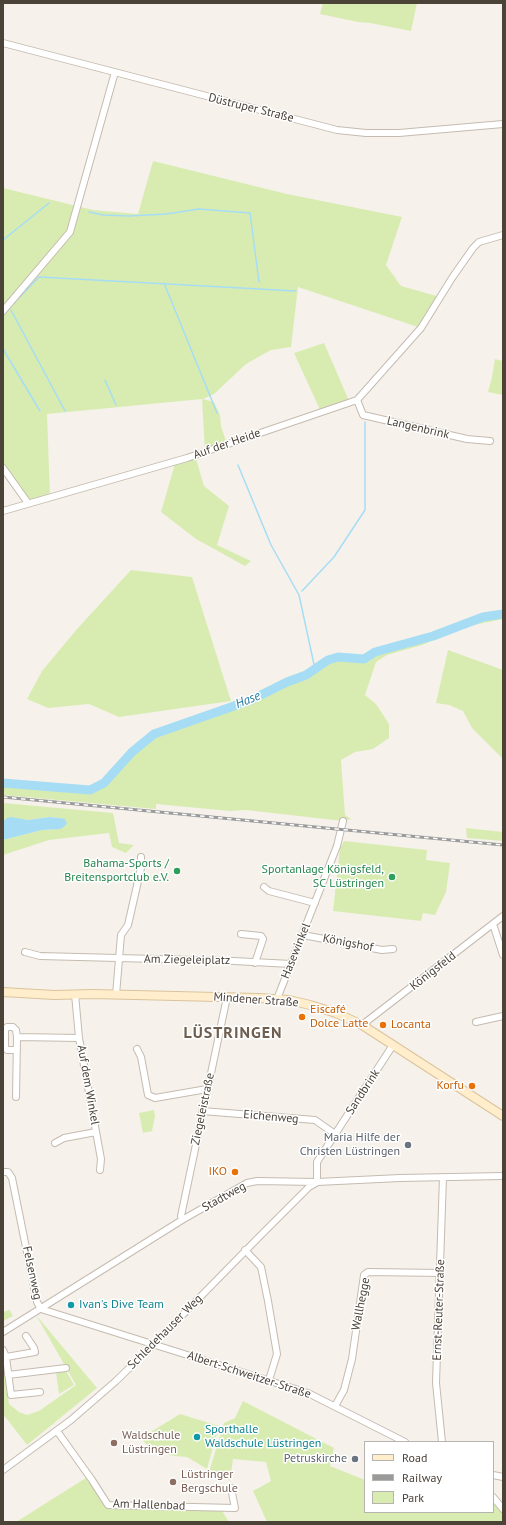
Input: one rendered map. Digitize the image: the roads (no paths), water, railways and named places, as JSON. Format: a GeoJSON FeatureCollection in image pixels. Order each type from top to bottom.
{"type":"FeatureCollection","features":[{"type":"Feature","properties":{"kind":"main road","name":"Mindener Straße"},"geometry":{"type":"LineString","coordinates":[[3,992],[277,999],[310,1005],[336,1014],[362,1026],[503,1116]]}},
{"type":"Feature","properties":{"kind":"street","name":"Düstruper Straße"},"geometry":{"type":"LineString","coordinates":[[3,43],[337,130],[366,133],[399,133],[503,124]]}},
{"type":"Feature","properties":{"kind":"street"},"geometry":{"type":"LineString","coordinates":[[3,311],[70,232],[115,72]]}},
{"type":"Feature","properties":{"kind":"street","name":"Auf der Heide"},"geometry":{"type":"LineString","coordinates":[[3,511],[187,458],[357,400],[421,328],[452,278],[473,248],[479,242],[503,235]]}},
{"type":"Feature","properties":{"kind":"street","name":"Langenbrink"},"geometry":{"type":"LineString","coordinates":[[357,400],[362,415],[467,439],[490,441]]}},
{"type":"Feature","properties":{"kind":"street"},"geometry":{"type":"LineString","coordinates":[[3,468],[28,503]]}},
{"type":"Feature","properties":{"kind":"street","name":"Hasewinkel"},"geometry":{"type":"LineString","coordinates":[[277,999],[337,846],[343,821]]}},
{"type":"Feature","properties":{"kind":"street"},"geometry":{"type":"LineString","coordinates":[[116,995],[121,935],[128,925],[141,868],[141,857]]}},
{"type":"Feature","properties":{"kind":"street"},"geometry":{"type":"LineString","coordinates":[[264,887],[269,891],[315,902]]}},
{"type":"Feature","properties":{"kind":"street","name":"Königsfeld"},"geometry":{"type":"LineString","coordinates":[[362,1026],[503,916]]}},
{"type":"Feature","properties":{"kind":"street"},"geometry":{"type":"LineString","coordinates":[[493,924],[503,955]]}},
{"type":"Feature","properties":{"kind":"street"},"geometry":{"type":"LineString","coordinates":[[241,934],[261,936],[263,939],[255,963]]}},
{"type":"Feature","properties":{"kind":"street","name":"Königshof"},"geometry":{"type":"LineString","coordinates":[[303,935],[382,950],[393,949]]}},
{"type":"Feature","properties":{"kind":"street","name":"Am Ziegeleiplatz"},"geometry":{"type":"LineString","coordinates":[[25,952],[40,956],[291,964]]}},
{"type":"Feature","properties":{"kind":"street","name":"Auf dem Winkel"},"geometry":{"type":"LineString","coordinates":[[75,994],[79,1038],[101,1159],[100,1170]]}},
{"type":"Feature","properties":{"kind":"street","name":"Ziegeleistraße"},"geometry":{"type":"LineString","coordinates":[[182,1220],[181,1216],[202,1111],[227,997]]}},
{"type":"Feature","properties":{"kind":"street"},"geometry":{"type":"LineString","coordinates":[[476,1022],[503,1016]]}},
{"type":"Feature","properties":{"kind":"street"},"geometry":{"type":"LineString","coordinates":[[16,1097],[17,1050],[17,1037],[16,1030],[13,1027],[7,1027],[5,1030],[5,1047],[7,1050],[17,1050]]}},
{"type":"Feature","properties":{"kind":"street","name":"Auf dem Winkel"},"geometry":{"type":"LineString","coordinates":[[17,1037],[79,1038]]}},
{"type":"Feature","properties":{"kind":"street","name":"Sandbrink"},"geometry":{"type":"LineString","coordinates":[[317,1182],[317,1162],[393,1045]]}},
{"type":"Feature","properties":{"kind":"street"},"geometry":{"type":"LineString","coordinates":[[137,1049],[141,1057],[148,1095],[155,1098],[207,1089]]}},
{"type":"Feature","properties":{"kind":"street","name":"Eichenweg"},"geometry":{"type":"LineString","coordinates":[[202,1111],[315,1120],[336,1134]]}},
{"type":"Feature","properties":{"kind":"street","name":"Auf dem Winkel"},"geometry":{"type":"LineString","coordinates":[[55,1143],[64,1138],[96,1132]]}},
{"type":"Feature","properties":{"kind":"street","name":"Felsenweg"},"geometry":{"type":"LineString","coordinates":[[3,1172],[8,1172],[12,1178],[37,1302],[41,1309],[154,1344]]}},
{"type":"Feature","properties":{"kind":"street","name":"Stadtweg"},"geometry":{"type":"LineString","coordinates":[[3,1332],[182,1220],[246,1183],[257,1181],[317,1182],[503,1176]]}},
{"type":"Feature","properties":{"kind":"street","name":"Ernst-Reuter-Straße"},"geometry":{"type":"LineString","coordinates":[[442,1441],[436,1383],[441,1273],[443,1177]]}},
{"type":"Feature","properties":{"kind":"street","name":"Schledehauser Weg"},"geometry":{"type":"LineString","coordinates":[[3,1470],[57,1431],[101,1395],[154,1344],[245,1250],[309,1187],[317,1182]]}},
{"type":"Feature","properties":{"kind":"street"},"geometry":{"type":"LineString","coordinates":[[245,1250],[261,1267],[268,1301],[277,1354],[269,1380]]}},
{"type":"Feature","properties":{"kind":"street","name":"Wallhegge"},"geometry":{"type":"LineString","coordinates":[[335,1406],[344,1390],[352,1359],[364,1275],[368,1272],[441,1273]]}},
{"type":"Feature","properties":{"kind":"street"},"geometry":{"type":"LineString","coordinates":[[26,1336],[34,1348],[34,1352],[4,1353],[12,1395],[40,1392]]}},
{"type":"Feature","properties":{"kind":"street","name":"Albert-Schweitzer-Straße"},"geometry":{"type":"LineString","coordinates":[[154,1344],[308,1393],[403,1441]]}},
{"type":"Feature","properties":{"kind":"street"},"geometry":{"type":"LineString","coordinates":[[8,1375],[66,1368]]}},
{"type":"Feature","properties":{"kind":"street","name":"Am Hallenbad"},"geometry":{"type":"LineString","coordinates":[[57,1431],[92,1480],[108,1506],[235,1508],[231,1488]]}},
{"type":"Feature","properties":{"kind":"street"},"geometry":{"type":"LineString","coordinates":[[494,1498],[503,1509]]}},
{"type":"Feature","properties":{"kind":"water"},"geometry":{"type":"Polygon","coordinates":[[[11,817],[28,820],[49,817],[60,818],[65,819],[67,824],[61,829],[42,830],[3,840],[3,821],[11,817]]]}},
{"type":"Feature","properties":{"kind":"waterway"},"geometry":{"type":"LineString","coordinates":[[3,240],[49,203]]}},
{"type":"Feature","properties":{"kind":"waterway"},"geometry":{"type":"LineString","coordinates":[[89,212],[103,215],[129,216],[166,214],[199,209],[250,213],[259,282]]}},
{"type":"Feature","properties":{"kind":"waterway"},"geometry":{"type":"LineString","coordinates":[[14,303],[39,277],[296,291]]}},
{"type":"Feature","properties":{"kind":"waterway"},"geometry":{"type":"LineString","coordinates":[[164,283],[217,413]]}},
{"type":"Feature","properties":{"kind":"waterway"},"geometry":{"type":"LineString","coordinates":[[11,310],[65,411]]}},
{"type":"Feature","properties":{"kind":"waterway"},"geometry":{"type":"LineString","coordinates":[[3,315],[6,312]]}},
{"type":"Feature","properties":{"kind":"waterway"},"geometry":{"type":"LineString","coordinates":[[3,349],[40,411]]}},
{"type":"Feature","properties":{"kind":"waterway"},"geometry":{"type":"LineString","coordinates":[[105,380],[116,405]]}},
{"type":"Feature","properties":{"kind":"waterway"},"geometry":{"type":"LineString","coordinates":[[302,591],[334,557],[365,510],[365,422]]}},
{"type":"Feature","properties":{"kind":"waterway"},"geometry":{"type":"LineString","coordinates":[[238,465],[271,545],[299,595],[315,669]]}},
{"type":"Feature","properties":{"kind":"waterway","name":"Hase"},"geometry":{"type":"LineString","coordinates":[[3,783],[90,790],[104,783],[132,752],[154,734],[251,700],[287,682],[306,675],[328,660],[338,657],[364,659],[375,652],[433,636],[483,617],[503,614]]}},
{"type":"Feature","properties":{"kind":"railway"},"geometry":{"type":"LineString","coordinates":[[3,797],[503,845]]}},
{"type":"Feature","properties":{"kind":"place","name":"Bahama-Sports / Breitensportclub e.V."},"geometry":{"type":"Point","coordinates":[177,871]}},
{"type":"Feature","properties":{"kind":"place","name":"Sportanlage Königsfeld, SC Lüstringen"},"geometry":{"type":"Point","coordinates":[392,877]}},
{"type":"Feature","properties":{"kind":"place","name":"Eiscafé Dolce Latte"},"geometry":{"type":"Point","coordinates":[302,1017]}},
{"type":"Feature","properties":{"kind":"place","name":"Locanta"},"geometry":{"type":"Point","coordinates":[383,1025]}},
{"type":"Feature","properties":{"kind":"place","name":"Korfu"},"geometry":{"type":"Point","coordinates":[472,1086]}},
{"type":"Feature","properties":{"kind":"place","name":"Maria Hilfe der Christen Lüstringen"},"geometry":{"type":"Point","coordinates":[408,1145]}},
{"type":"Feature","properties":{"kind":"place","name":"IKO"},"geometry":{"type":"Point","coordinates":[235,1172]}},
{"type":"Feature","properties":{"kind":"place","name":"Ivan's Dive Team"},"geometry":{"type":"Point","coordinates":[71,1305]}},
{"type":"Feature","properties":{"kind":"place","name":"Sporthalle Waldschule Lüstringen"},"geometry":{"type":"Point","coordinates":[197,1437]}},
{"type":"Feature","properties":{"kind":"place","name":"Waldschule Lüstringen"},"geometry":{"type":"Point","coordinates":[114,1443]}},
{"type":"Feature","properties":{"kind":"place","name":"Petruskirche"},"geometry":{"type":"Point","coordinates":[355,1459]}},
{"type":"Feature","properties":{"kind":"place","name":"Lüstringer Bergschule"},"geometry":{"type":"Point","coordinates":[173,1482]}},
{"type":"Feature","properties":{"kind":"district","name":"LÜSTRINGEN"},"geometry":{"type":"Point","coordinates":[233,1033]}}]}
